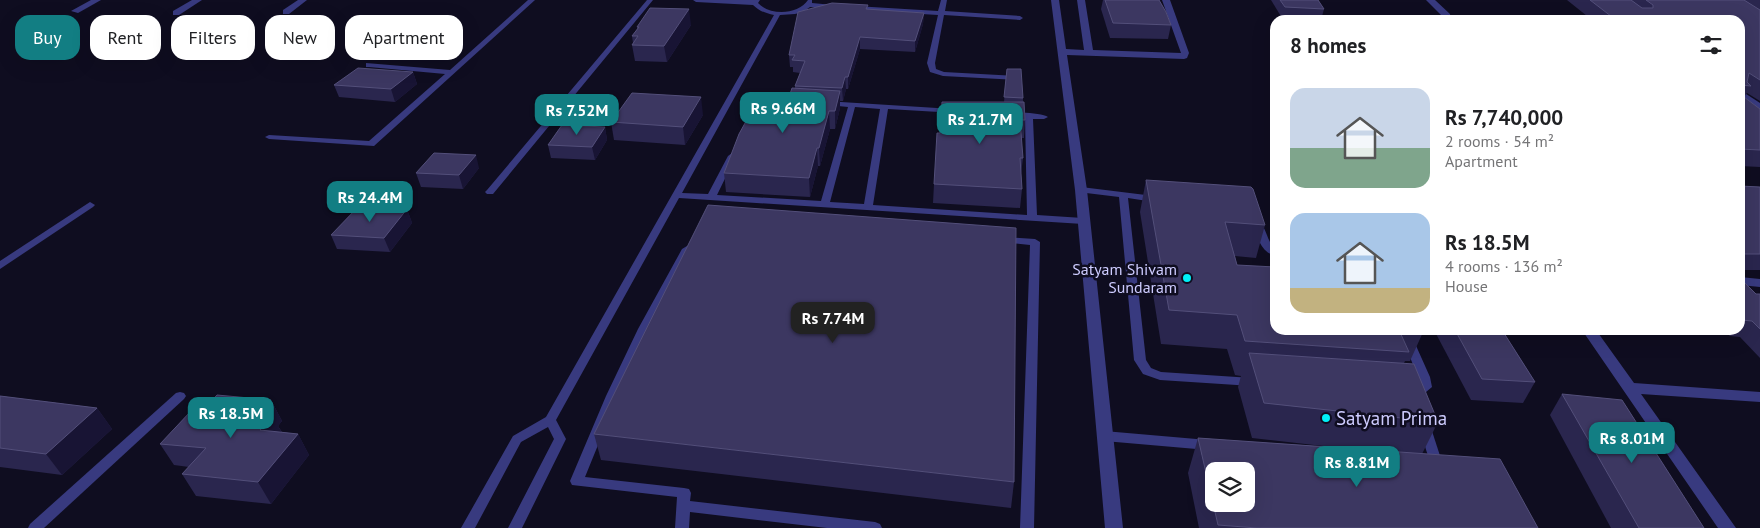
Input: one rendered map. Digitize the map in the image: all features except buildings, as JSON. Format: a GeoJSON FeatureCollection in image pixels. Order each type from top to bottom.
{"type":"FeatureCollection","features":[{"type":"Feature","properties":{"kind":"street"},"geometry":{"type":"LineString","coordinates":[[75,11],[97,0]]}},
{"type":"Feature","properties":{"kind":"street"},"geometry":{"type":"LineString","coordinates":[[176,13],[198,0]]}},
{"type":"Feature","properties":{"kind":"street"},"geometry":{"type":"LineString","coordinates":[[286,12],[303,0]]}},
{"type":"Feature","properties":{"kind":"street"},"geometry":{"type":"LineString","coordinates":[[1055,0],[1081,190],[1114,528]]}},
{"type":"Feature","properties":{"kind":"street"},"geometry":{"type":"LineString","coordinates":[[1081,0],[1089,53]]}},
{"type":"Feature","properties":{"kind":"street"},"geometry":{"type":"LineString","coordinates":[[1062,52],[1184,56],[1185,53],[1166,0]]}},
{"type":"Feature","properties":{"kind":"street"},"geometry":{"type":"LineString","coordinates":[[1430,0],[1446,15]]}},
{"type":"Feature","properties":{"kind":"street"},"geometry":{"type":"LineString","coordinates":[[1745,96],[1760,107]]}},
{"type":"Feature","properties":{"kind":"street"},"geometry":{"type":"LineString","coordinates":[[1745,282],[1760,283]]}},
{"type":"Feature","properties":{"kind":"street"},"geometry":{"type":"LineString","coordinates":[[1593,335],[1727,528]]}},
{"type":"Feature","properties":{"kind":"street"},"geometry":{"type":"LineString","coordinates":[[1630,388],[1760,397]]}},
{"type":"Feature","properties":{"kind":"lane"},"geometry":{"type":"LineString","coordinates":[[269,137],[371,144],[532,0]]}},
{"type":"Feature","properties":{"kind":"lane"},"geometry":{"type":"LineString","coordinates":[[490,192],[650,0]]}},
{"type":"Feature","properties":{"kind":"lane"},"geometry":{"type":"LineString","coordinates":[[696,0],[756,2],[761,10],[778,13],[797,11],[809,3],[837,7]]}},
{"type":"Feature","properties":{"kind":"lane"},"geometry":{"type":"LineString","coordinates":[[944,0],[931,63],[933,70],[943,74],[1017,78]]}},
{"type":"Feature","properties":{"kind":"lane"},"geometry":{"type":"LineString","coordinates":[[847,8],[1020,18]]}},
{"type":"Feature","properties":{"kind":"lane"},"geometry":{"type":"LineString","coordinates":[[468,528],[517,439],[550,420],[678,195],[778,13]]}},
{"type":"Feature","properties":{"kind":"lane"},"geometry":{"type":"LineString","coordinates":[[369,65],[452,72]]}},
{"type":"Feature","properties":{"kind":"lane"},"geometry":{"type":"LineString","coordinates":[[816,103],[962,112]]}},
{"type":"Feature","properties":{"kind":"lane"},"geometry":{"type":"LineString","coordinates":[[825,205],[852,105]]}},
{"type":"Feature","properties":{"kind":"lane"},"geometry":{"type":"LineString","coordinates":[[868,208],[884,106]]}},
{"type":"Feature","properties":{"kind":"lane"},"geometry":{"type":"LineString","coordinates":[[1001,114],[1044,117]]}},
{"type":"Feature","properties":{"kind":"lane"},"geometry":{"type":"LineString","coordinates":[[1029,116],[1032,218]]}},
{"type":"Feature","properties":{"kind":"lane"},"geometry":{"type":"LineString","coordinates":[[710,197],[738,144]]}},
{"type":"Feature","properties":{"kind":"lane"},"geometry":{"type":"LineString","coordinates":[[1081,190],[1160,200]]}},
{"type":"Feature","properties":{"kind":"lane"},"geometry":{"type":"LineString","coordinates":[[678,195],[1083,220]]}},
{"type":"Feature","properties":{"kind":"lane"},"geometry":{"type":"LineString","coordinates":[[1123,196],[1140,360],[1147,371],[1160,376],[1268,383]]}},
{"type":"Feature","properties":{"kind":"lane"},"geometry":{"type":"LineString","coordinates":[[0,266],[90,205]]}},
{"type":"Feature","properties":{"kind":"lane"},"geometry":{"type":"LineString","coordinates":[[1252,220],[1257,224],[1265,245],[1270,249]]}},
{"type":"Feature","properties":{"kind":"lane"},"geometry":{"type":"LineString","coordinates":[[682,528],[684,493],[577,481],[612,396],[644,329],[695,235]]}},
{"type":"Feature","properties":{"kind":"lane"},"geometry":{"type":"LineString","coordinates":[[996,239],[1035,242],[1027,528]]}},
{"type":"Feature","properties":{"kind":"lane"},"geometry":{"type":"LineString","coordinates":[[1397,392],[1416,394],[1426,387],[1424,377],[1406,335]]}},
{"type":"Feature","properties":{"kind":"lane"},"geometry":{"type":"LineString","coordinates":[[35,528],[180,396]]}},
{"type":"Feature","properties":{"kind":"lane"},"geometry":{"type":"LineString","coordinates":[[1419,464],[1438,466],[1421,415]]}},
{"type":"Feature","properties":{"kind":"lane"},"geometry":{"type":"LineString","coordinates":[[515,528],[560,440],[550,420]]}},
{"type":"Feature","properties":{"kind":"lane"},"geometry":{"type":"LineString","coordinates":[[1104,436],[1216,446]]}},
{"type":"Feature","properties":{"kind":"lane"},"geometry":{"type":"LineString","coordinates":[[683,506],[876,528]]}},
{"type":"Feature","properties":{"kind":"place","name":"Satyam Shivam Sundaram"},"geometry":{"type":"Point","coordinates":[1187,278]}},
{"type":"Feature","properties":{"kind":"place","name":"Satyam Prima"},"geometry":{"type":"Point","coordinates":[1326,418]}}]}
